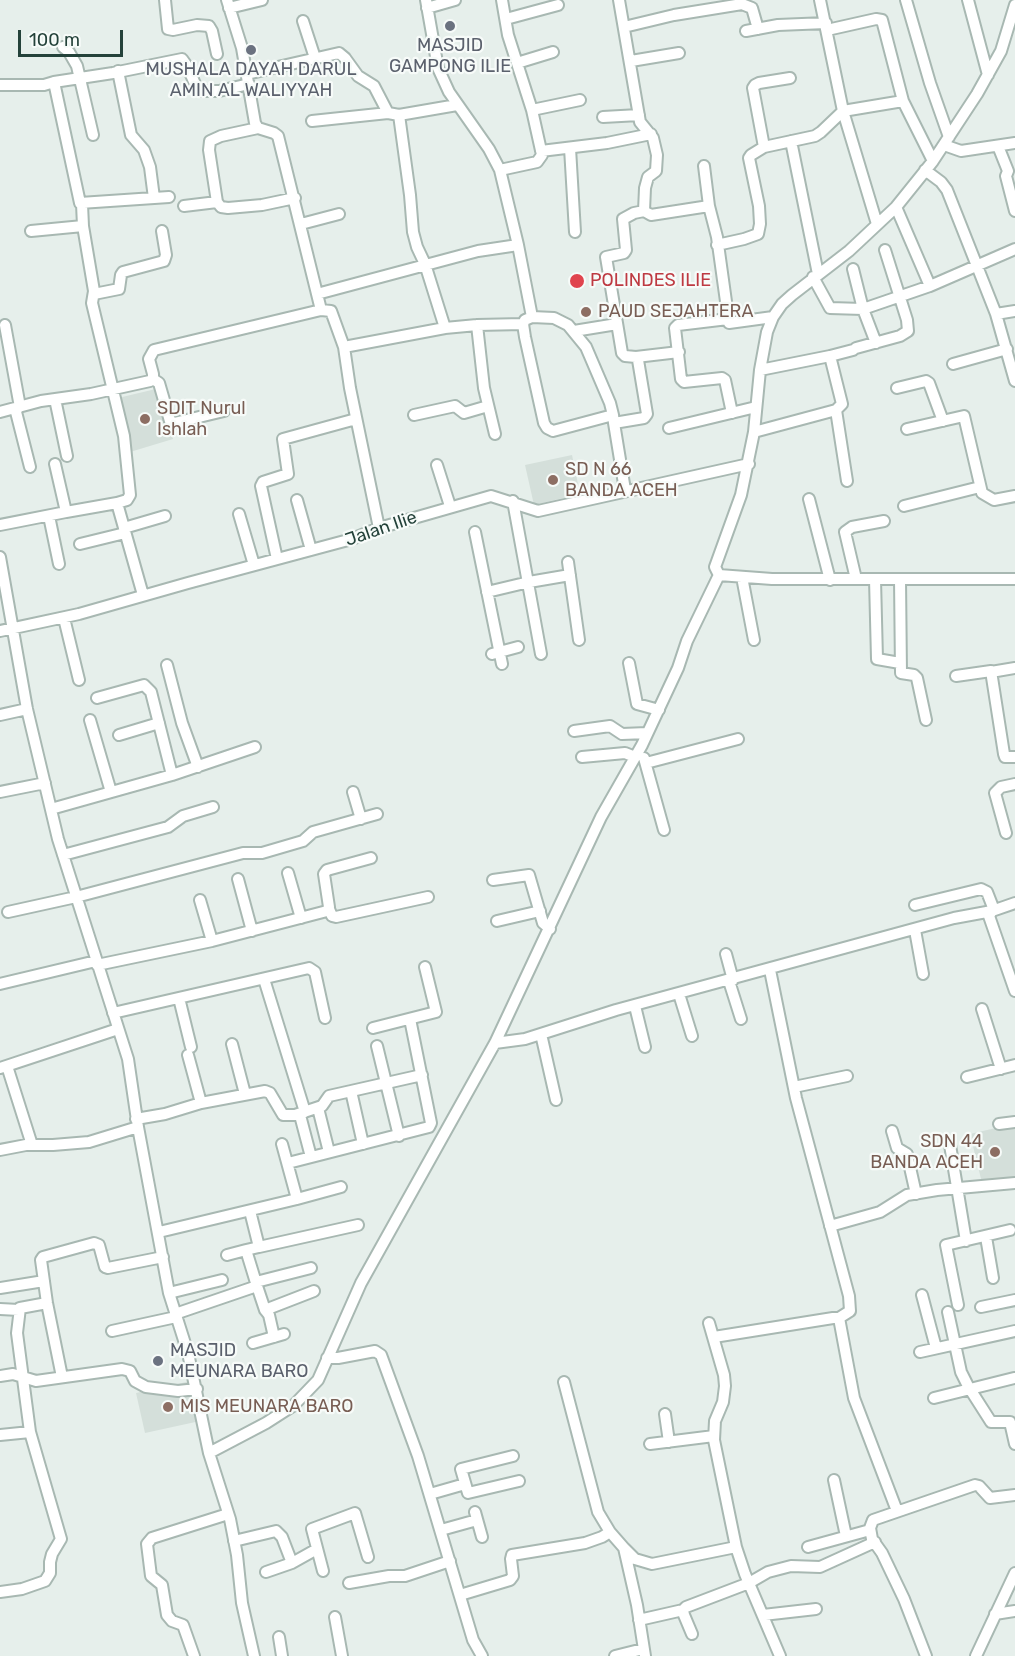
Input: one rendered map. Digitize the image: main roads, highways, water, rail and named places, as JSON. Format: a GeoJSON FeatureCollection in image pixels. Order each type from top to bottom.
{"type":"FeatureCollection","features":[{"type":"Feature","properties":{"kind":"place","name":"MASJID GAMPONG ILIE"},"geometry":{"type":"Point","coordinates":[450,26]}},
{"type":"Feature","properties":{"kind":"place","name":"MUSHALA DAYAH DARUL AMIN AL WALIYYAH"},"geometry":{"type":"Point","coordinates":[251,50]}},
{"type":"Feature","properties":{"kind":"place","name":"POLINDES ILIE"},"geometry":{"type":"Point","coordinates":[577,281]}},
{"type":"Feature","properties":{"kind":"place","name":"PAUD SEJAHTERA"},"geometry":{"type":"Point","coordinates":[586,312]}},
{"type":"Feature","properties":{"kind":"place","name":"SDIT Nurul Ishlah"},"geometry":{"type":"Point","coordinates":[145,419]}},
{"type":"Feature","properties":{"kind":"place","name":"SD N 66 BANDA ACEH"},"geometry":{"type":"Point","coordinates":[553,480]}},
{"type":"Feature","properties":{"kind":"place","name":"SDN 44 BANDA ACEH"},"geometry":{"type":"Point","coordinates":[995,1152]}},
{"type":"Feature","properties":{"kind":"place","name":"MASJID MEUNARA BARO"},"geometry":{"type":"Point","coordinates":[158,1361]}},
{"type":"Feature","properties":{"kind":"place","name":"MIS MEUNARA BARO"},"geometry":{"type":"Point","coordinates":[168,1407]}}]}
